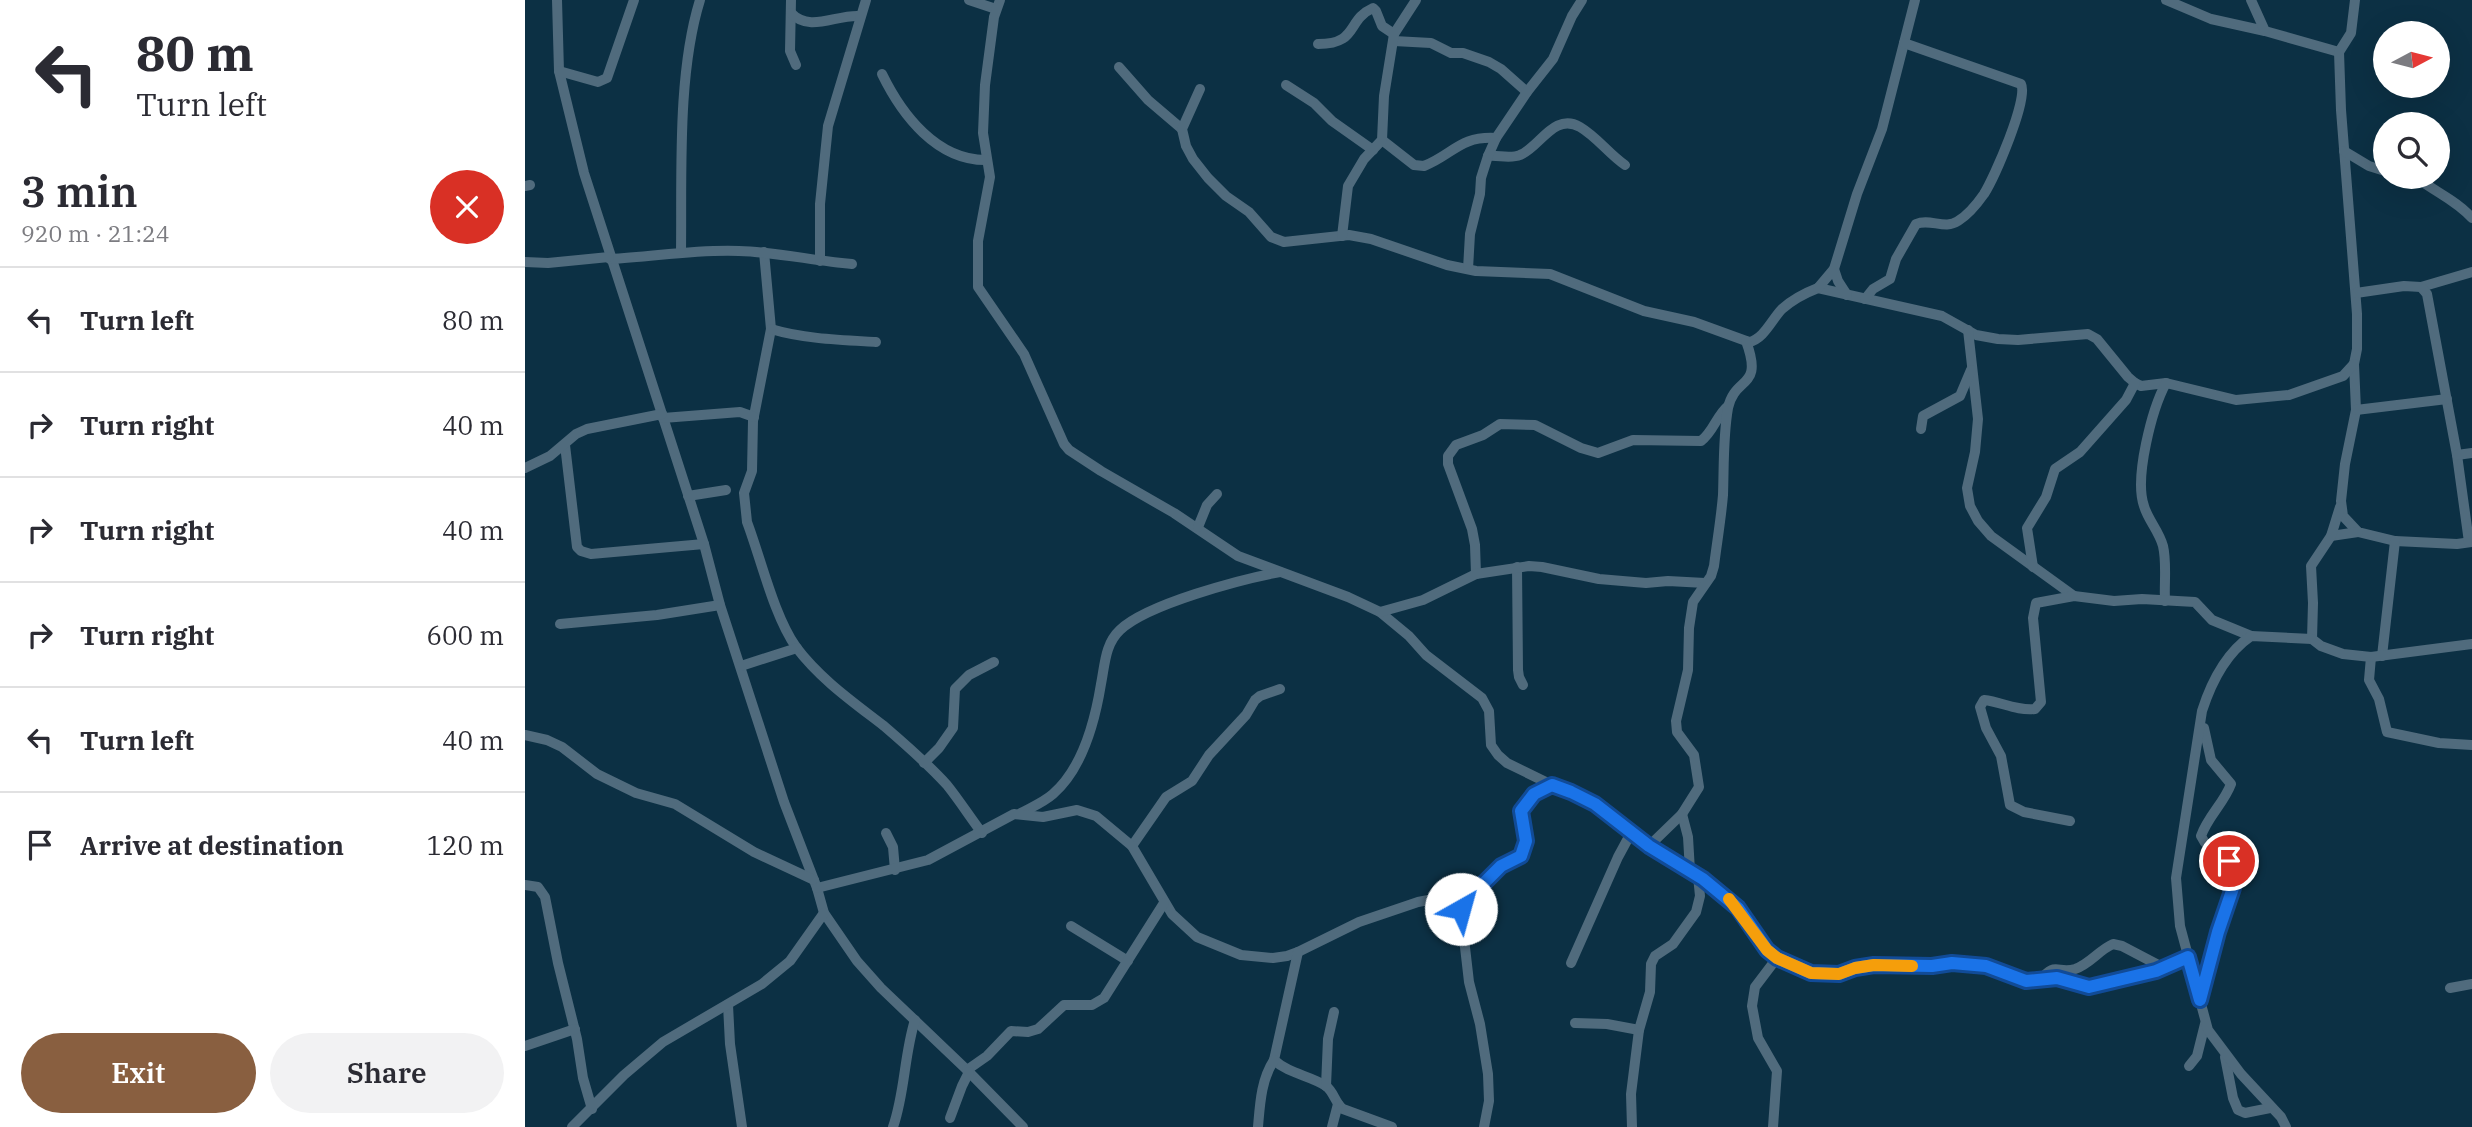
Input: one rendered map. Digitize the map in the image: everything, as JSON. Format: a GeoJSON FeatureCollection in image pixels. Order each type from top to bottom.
{"type":"FeatureCollection","features":[{"type":"Feature","properties":{"kind":"street"},"geometry":{"type":"LineString","coordinates":[[557,0],[559,71],[580,161],[705,544],[720,605],[784,802],[816,884],[824,913],[857,961],[1023,1127]]}},
{"type":"Feature","properties":{"kind":"street"},"geometry":{"type":"LineString","coordinates":[[559,71],[598,82],[607,78],[634,0]]}},
{"type":"Feature","properties":{"kind":"street"},"geometry":{"type":"LineString","coordinates":[[681,252],[684,114],[689,48],[700,0]]}},
{"type":"Feature","properties":{"kind":"street"},"geometry":{"type":"LineString","coordinates":[[792,0],[790,51],[796,65]]}},
{"type":"Feature","properties":{"kind":"street"},"geometry":{"type":"LineString","coordinates":[[820,261],[820,204],[828,126],[866,0]]}},
{"type":"Feature","properties":{"kind":"street"},"geometry":{"type":"LineString","coordinates":[[969,0],[998,4],[985,85],[983,132],[990,177],[978,241],[978,287],[1024,354],[1069,450],[1198,527],[1238,556],[1348,597],[1380,612],[1409,636],[1426,655],[1482,698],[1489,711],[1491,744],[1507,763],[1595,804],[1649,846],[1694,873],[1731,901],[1767,950],[1777,958],[1811,973],[1839,974],[1874,965],[1932,966],[1952,963],[1986,966],[2026,981],[2057,978],[2089,987],[2164,968],[2188,957]]}},
{"type":"Feature","properties":{"kind":"street"},"geometry":{"type":"LineString","coordinates":[[1342,236],[1347,186],[1357,168],[1382,140],[1384,96],[1394,37],[1416,0]]}},
{"type":"Feature","properties":{"kind":"street"},"geometry":{"type":"LineString","coordinates":[[1468,269],[1470,234],[1488,156],[1496,138],[1527,92],[1553,60],[1582,0]]}},
{"type":"Feature","properties":{"kind":"street"},"geometry":{"type":"LineString","coordinates":[[1119,67],[1148,100],[1182,129],[1193,159],[1226,196],[1249,212],[1271,237],[1284,242],[1342,236],[1371,239],[1447,265],[1495,273],[1560,276],[1632,307],[1694,322],[1746,341],[1756,341],[1782,309],[1805,293],[1818,288],[1834,269],[1857,194],[1885,119],[1916,0]]}},
{"type":"Feature","properties":{"kind":"street"},"geometry":{"type":"LineString","coordinates":[[2166,0],[2191,5],[2235,26],[2339,52]]}},
{"type":"Feature","properties":{"kind":"street"},"geometry":{"type":"LineString","coordinates":[[2251,0],[2265,32]]}},
{"type":"Feature","properties":{"kind":"street"},"geometry":{"type":"LineString","coordinates":[[2312,639],[2311,566],[2331,536],[2341,501],[2356,410],[2356,293],[2339,52],[2351,33],[2355,0]]}},
{"type":"Feature","properties":{"kind":"street"},"geometry":{"type":"LineString","coordinates":[[1318,44],[1331,44],[1344,39],[1373,8],[1382,26],[1394,37],[1431,43],[1451,53],[1463,52],[1489,62],[1527,92]]}},
{"type":"Feature","properties":{"kind":"street"},"geometry":{"type":"LineString","coordinates":[[791,13],[796,19],[806,23],[860,16]]}},
{"type":"Feature","properties":{"kind":"street"},"geometry":{"type":"LineString","coordinates":[[1865,299],[1873,289],[1891,279],[1896,259],[1916,224],[1927,221],[1941,225],[1956,223],[1973,208],[1997,169],[2024,93],[2021,84],[1903,43]]}},
{"type":"Feature","properties":{"kind":"street"},"geometry":{"type":"LineString","coordinates":[[882,74],[894,97],[929,139],[964,157],[987,160]]}},
{"type":"Feature","properties":{"kind":"street"},"geometry":{"type":"LineString","coordinates":[[1286,85],[1314,103],[1337,125],[1373,150]]}},
{"type":"Feature","properties":{"kind":"street"},"geometry":{"type":"LineString","coordinates":[[1182,129],[1200,89]]}},
{"type":"Feature","properties":{"kind":"street"},"geometry":{"type":"LineString","coordinates":[[1488,156],[1523,155],[1546,133],[1565,124],[1579,127],[1626,165]]}},
{"type":"Feature","properties":{"kind":"street"},"geometry":{"type":"LineString","coordinates":[[1382,140],[1414,164],[1423,166],[1478,137],[1496,138]]}},
{"type":"Feature","properties":{"kind":"street"},"geometry":{"type":"LineString","coordinates":[[2344,151],[2373,167]]}},
{"type":"Feature","properties":{"kind":"street"},"geometry":{"type":"LineString","coordinates":[[2429,189],[2459,204],[2472,218]]}},
{"type":"Feature","properties":{"kind":"street"},"geometry":{"type":"LineString","coordinates":[[525,262],[548,263],[681,252],[764,252],[852,264]]}},
{"type":"Feature","properties":{"kind":"street"},"geometry":{"type":"LineString","coordinates":[[764,252],[771,329],[754,416],[751,439],[752,471],[744,493],[747,522],[782,620],[797,648],[840,693],[883,726],[947,785],[982,833]]}},
{"type":"Feature","properties":{"kind":"street"},"geometry":{"type":"LineString","coordinates":[[1834,269],[1847,295]]}},
{"type":"Feature","properties":{"kind":"street"},"geometry":{"type":"LineString","coordinates":[[2356,293],[2404,286],[2421,287],[2472,272]]}},
{"type":"Feature","properties":{"kind":"street"},"geometry":{"type":"LineString","coordinates":[[2331,536],[2358,532],[2395,541],[2457,544],[2471,542],[2458,455],[2427,294],[2421,287]]}},
{"type":"Feature","properties":{"kind":"street"},"geometry":{"type":"LineString","coordinates":[[1818,288],[1942,316],[1985,337],[2018,340],[2088,334],[2097,339],[2127,377],[2141,386],[2166,383],[2236,400],[2289,395],[2343,376],[2354,364]]}},
{"type":"Feature","properties":{"kind":"street"},"geometry":{"type":"LineString","coordinates":[[771,329],[785,334],[876,342]]}},
{"type":"Feature","properties":{"kind":"street"},"geometry":{"type":"LineString","coordinates":[[1968,330],[1978,419],[1975,452],[1967,488],[1970,506],[1991,536],[2074,596]]}},
{"type":"Feature","properties":{"kind":"street"},"geometry":{"type":"LineString","coordinates":[[1649,846],[1682,814],[1696,794],[1699,777],[1694,755],[1677,732],[1676,721],[1688,670],[1693,602],[1714,566],[1723,497],[1728,406],[1737,389],[1749,379],[1752,370],[1746,341]]}},
{"type":"Feature","properties":{"kind":"street"},"geometry":{"type":"LineString","coordinates":[[1921,429],[1923,416],[1928,411],[1960,396],[1971,370]]}},
{"type":"Feature","properties":{"kind":"street"},"geometry":{"type":"LineString","coordinates":[[2343,376],[2355,379]]}},
{"type":"Feature","properties":{"kind":"street"},"geometry":{"type":"LineString","coordinates":[[2033,567],[2027,528],[2046,497],[2055,470],[2080,452],[2115,414],[2135,383]]}},
{"type":"Feature","properties":{"kind":"street"},"geometry":{"type":"LineString","coordinates":[[2165,601],[2162,544],[2143,505],[2141,492],[2150,424],[2166,383]]}},
{"type":"Feature","properties":{"kind":"street"},"geometry":{"type":"LineString","coordinates":[[2356,410],[2447,399]]}},
{"type":"Feature","properties":{"kind":"street"},"geometry":{"type":"LineString","coordinates":[[1476,574],[1472,530],[1448,464],[1448,457],[1456,445],[1500,424],[1535,425],[1581,448],[1598,453],[1633,440],[1702,441],[1710,435],[1720,412],[1728,406]]}},
{"type":"Feature","properties":{"kind":"street"},"geometry":{"type":"LineString","coordinates":[[525,468],[550,456],[576,434],[587,429],[662,416],[740,412],[754,416]]}},
{"type":"Feature","properties":{"kind":"street"},"geometry":{"type":"LineString","coordinates":[[565,445],[574,531],[577,547],[581,551],[591,554],[705,544]]}},
{"type":"Feature","properties":{"kind":"street"},"geometry":{"type":"LineString","coordinates":[[2458,455],[2472,453]]}},
{"type":"Feature","properties":{"kind":"street"},"geometry":{"type":"LineString","coordinates":[[688,496],[726,490]]}},
{"type":"Feature","properties":{"kind":"street"},"geometry":{"type":"LineString","coordinates":[[1198,527],[1207,505],[1217,494]]}},
{"type":"Feature","properties":{"kind":"street"},"geometry":{"type":"LineString","coordinates":[[2341,501],[2346,521],[2358,532]]}},
{"type":"Feature","properties":{"kind":"street"},"geometry":{"type":"LineString","coordinates":[[2395,541],[2376,656],[2369,680],[2379,699],[2387,732],[2439,743],[2472,745]]}},
{"type":"Feature","properties":{"kind":"street"},"geometry":{"type":"LineString","coordinates":[[1380,612],[1423,600],[1476,574],[1517,567],[1542,567],[1599,579],[1646,583],[1705,583]]}},
{"type":"Feature","properties":{"kind":"street"},"geometry":{"type":"LineString","coordinates":[[1517,567],[1518,677],[1523,685]]}},
{"type":"Feature","properties":{"kind":"street"},"geometry":{"type":"LineString","coordinates":[[525,735],[562,747],[597,774],[636,793],[675,804],[754,852],[816,884],[895,870],[928,860],[982,833],[1007,817],[1020,814],[1043,802],[1055,793],[1065,782],[1079,756],[1097,711],[1106,652],[1120,630],[1154,610],[1239,582],[1283,572]]}},
{"type":"Feature","properties":{"kind":"street"},"geometry":{"type":"LineString","coordinates":[[2070,821],[2024,812],[2010,805],[2001,756],[1986,728],[1980,707],[1984,701],[2014,709],[2029,710],[2039,706],[2041,690],[2033,610],[2036,603],[2074,596],[2195,602],[2212,620],[2251,636],[2312,639],[2321,646],[2343,654],[2376,656],[2472,644]]}},
{"type":"Feature","properties":{"kind":"street"},"geometry":{"type":"LineString","coordinates":[[560,624],[657,615],[720,605]]}},
{"type":"Feature","properties":{"kind":"street"},"geometry":{"type":"LineString","coordinates":[[2251,636],[2220,669],[2201,711],[2176,878],[2180,926],[2205,1024],[2223,1051],[2270,1108],[2281,1117],[2286,1127]]}},
{"type":"Feature","properties":{"kind":"street"},"geometry":{"type":"LineString","coordinates":[[741,666],[797,648]]}},
{"type":"Feature","properties":{"kind":"street"},"geometry":{"type":"LineString","coordinates":[[924,763],[944,743],[953,728],[955,689],[969,675],[994,662]]}},
{"type":"Feature","properties":{"kind":"street"},"geometry":{"type":"LineString","coordinates":[[1132,846],[1165,797],[1192,781],[1209,755],[1246,715],[1255,700],[1280,689]]}},
{"type":"Feature","properties":{"kind":"street"},"geometry":{"type":"LineString","coordinates":[[2200,1000],[2234,881],[2233,867],[2229,861],[2209,848],[2201,836],[2231,784],[2211,760],[2201,711]]}},
{"type":"Feature","properties":{"kind":"street"},"geometry":{"type":"LineString","coordinates":[[1020,814],[1043,817],[1067,810],[1086,812],[1107,824],[1132,846],[1164,903],[1187,929],[1219,947],[1256,958],[1287,956],[1359,922],[1419,902],[1459,895],[1479,888],[1501,866],[1521,856],[1526,841],[1521,811],[1534,794],[1552,785]]}},
{"type":"Feature","properties":{"kind":"street"},"geometry":{"type":"LineString","coordinates":[[1632,1127],[1631,1094],[1639,1030],[1650,992],[1651,964],[1654,956],[1673,944],[1696,912],[1700,896],[1682,814]]}},
{"type":"Feature","properties":{"kind":"street"},"geometry":{"type":"LineString","coordinates":[[886,833],[893,848],[895,870]]}},
{"type":"Feature","properties":{"kind":"street"},"geometry":{"type":"LineString","coordinates":[[1571,963],[1631,833]]}},
{"type":"Feature","properties":{"kind":"street"},"geometry":{"type":"LineString","coordinates":[[525,885],[538,887],[545,897],[592,1109]]}},
{"type":"Feature","properties":{"kind":"street"},"geometry":{"type":"LineString","coordinates":[[1459,895],[1469,982],[1481,1024],[1488,1074],[1489,1101],[1484,1127]]}},
{"type":"Feature","properties":{"kind":"street"},"geometry":{"type":"LineString","coordinates":[[950,1118],[968,1071],[1011,1031],[1028,1032],[1038,1029],[1064,1005],[1092,1005],[1104,998],[1164,903]]}},
{"type":"Feature","properties":{"kind":"street"},"geometry":{"type":"LineString","coordinates":[[572,1127],[624,1075],[663,1042],[762,984],[790,961],[824,913]]}},
{"type":"Feature","properties":{"kind":"street"},"geometry":{"type":"LineString","coordinates":[[1071,926],[1128,961]]}},
{"type":"Feature","properties":{"kind":"street"},"geometry":{"type":"LineString","coordinates":[[2041,980],[2047,971],[2052,969],[2071,970],[2080,967],[2113,944],[2164,968]]}},
{"type":"Feature","properties":{"kind":"street"},"geometry":{"type":"LineString","coordinates":[[1258,1127],[1264,1083],[1267,1070],[1274,1060],[1298,952]]}},
{"type":"Feature","properties":{"kind":"street"},"geometry":{"type":"LineString","coordinates":[[1773,1127],[1777,1071],[1758,1038],[1752,1006],[1755,988],[1777,958]]}},
{"type":"Feature","properties":{"kind":"street"},"geometry":{"type":"LineString","coordinates":[[2450,988],[2472,984]]}},
{"type":"Feature","properties":{"kind":"street"},"geometry":{"type":"LineString","coordinates":[[728,1004],[733,1070],[743,1127]]}},
{"type":"Feature","properties":{"kind":"street"},"geometry":{"type":"LineString","coordinates":[[1326,1086],[1328,1039],[1334,1012]]}},
{"type":"Feature","properties":{"kind":"street"},"geometry":{"type":"LineString","coordinates":[[893,1127],[909,1038],[915,1020]]}},
{"type":"Feature","properties":{"kind":"street"},"geometry":{"type":"LineString","coordinates":[[1575,1023],[1607,1024],[1639,1030]]}},
{"type":"Feature","properties":{"kind":"street"},"geometry":{"type":"LineString","coordinates":[[2189,1066],[2197,1056],[2205,1024]]}},
{"type":"Feature","properties":{"kind":"street"},"geometry":{"type":"LineString","coordinates":[[525,1046],[575,1029]]}},
{"type":"Feature","properties":{"kind":"street"},"geometry":{"type":"LineString","coordinates":[[2223,1051],[2238,1110],[2245,1113],[2270,1108]]}},
{"type":"Feature","properties":{"kind":"street"},"geometry":{"type":"LineString","coordinates":[[1274,1060],[1283,1068],[1326,1086],[1338,1104],[1392,1127]]}},
{"type":"Feature","properties":{"kind":"street"},"geometry":{"type":"LineString","coordinates":[[1332,1127],[1338,1104]]}},
{"type":"Feature","properties":{"kind":"slow traffic"},"geometry":{"type":"LineString","coordinates":[[1729,899],[1767,950],[1790,965],[1811,973],[1839,974],[1874,965],[1912,966]]}},
{"type":"Feature","properties":{"kind":"route"},"geometry":{"type":"LineString","coordinates":[[1461,909],[1459,895],[1479,888],[1501,866],[1521,856],[1526,841],[1521,811],[1541,788],[1552,785],[1595,804],[1649,846],[1703,879],[1738,908],[1767,950],[1790,965],[1811,973],[1839,974],[1874,965],[1932,966],[1952,963],[1986,966],[2026,981],[2057,978],[2089,987],[2156,971],[2188,957],[2200,1000],[2233,888],[2234,873],[2229,861]]}}]}
